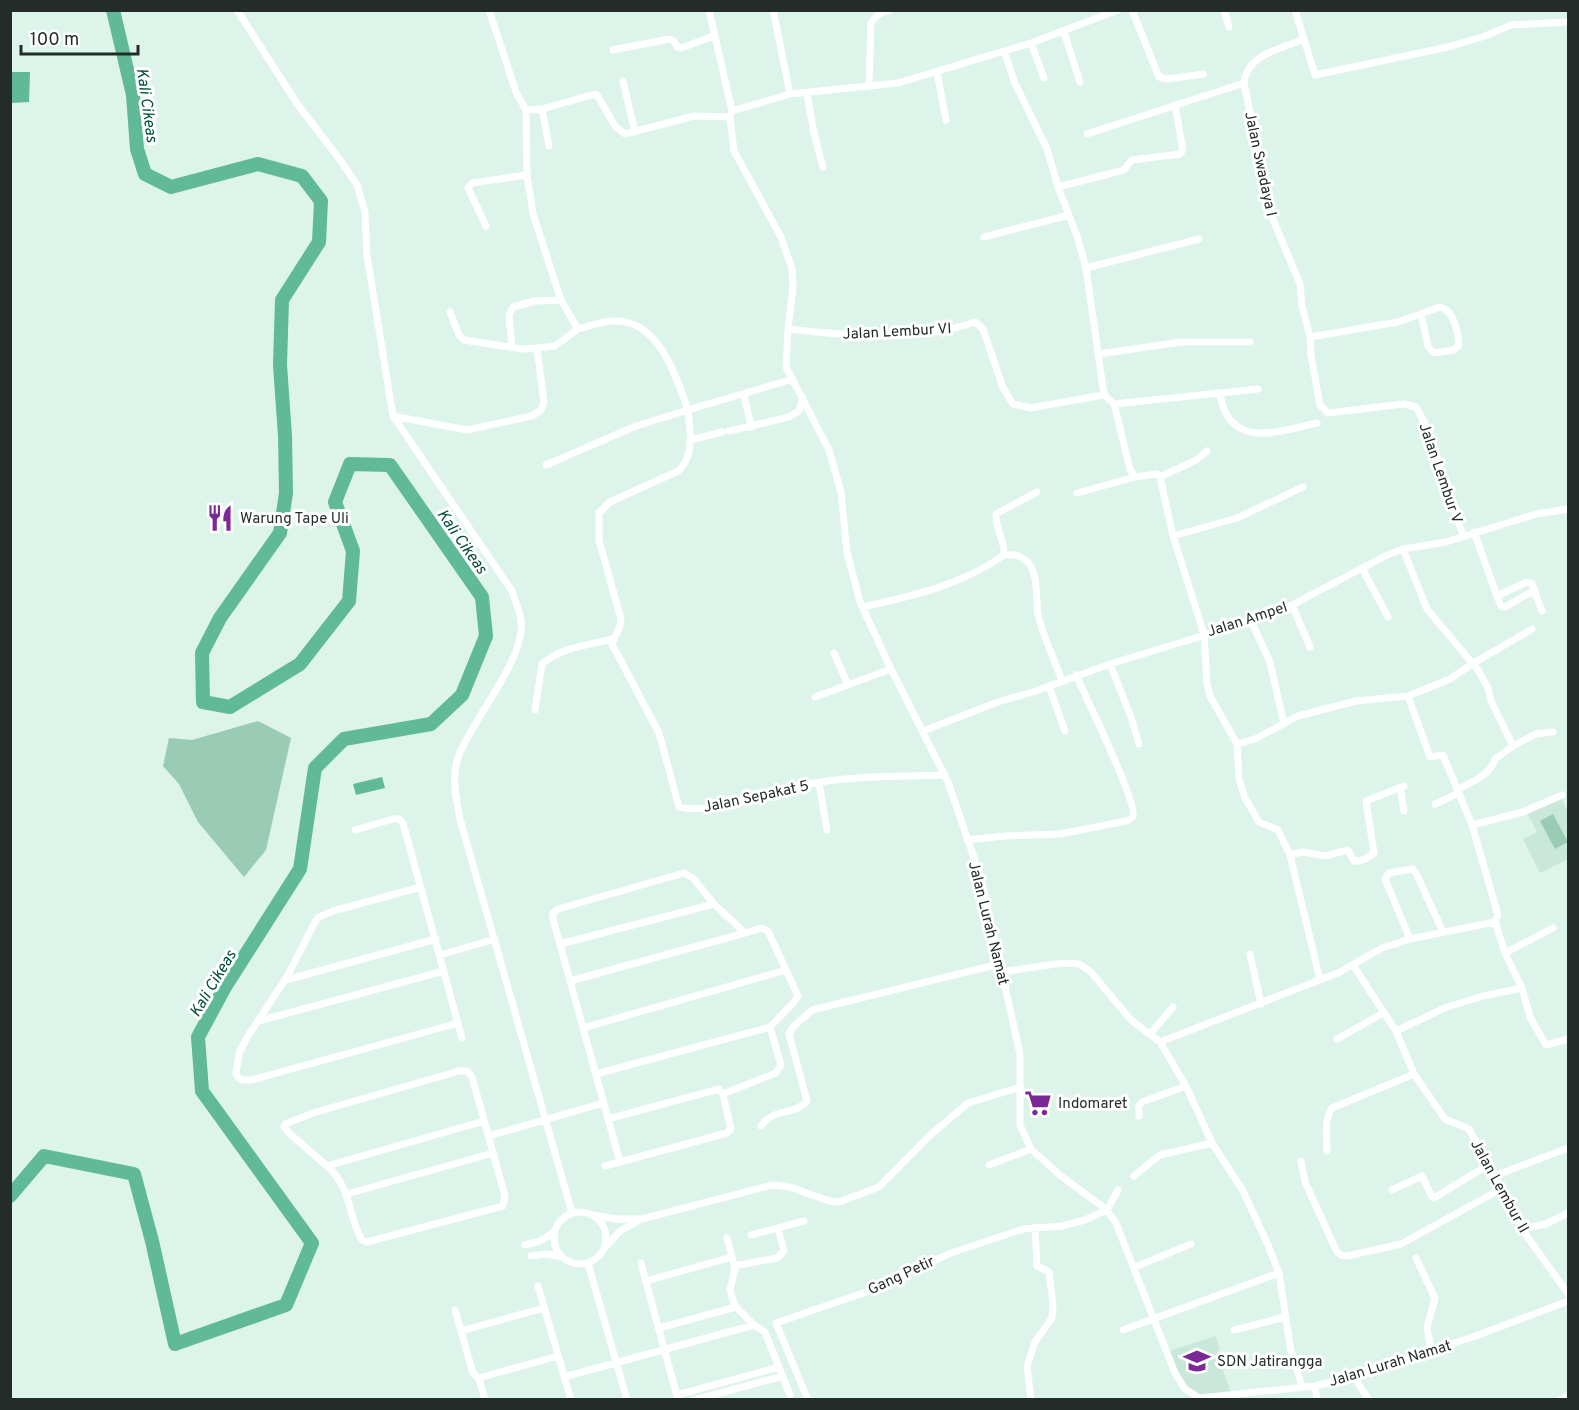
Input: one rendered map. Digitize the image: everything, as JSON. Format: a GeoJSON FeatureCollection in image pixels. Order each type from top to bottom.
{"type":"FeatureCollection","features":[{"type":"Feature","properties":{"kind":"street"},"geometry":{"type":"LineString","coordinates":[[237,10],[298,105],[357,185],[365,212],[367,255],[393,416],[512,591],[521,617],[521,632],[513,657],[459,756],[454,785],[460,819],[572,1213]]}},
{"type":"Feature","properties":{"kind":"street"},"geometry":{"type":"LineString","coordinates":[[489,10],[516,92],[526,110],[527,175],[533,214],[561,300],[578,329]]}},
{"type":"Feature","properties":{"kind":"street","name":"Jalan Lurah Namat"},"geometry":{"type":"LineString","coordinates":[[709,10],[731,114],[734,151],[781,237],[792,268],[793,287],[786,367],[829,450],[841,492],[847,552],[863,607],[891,669],[945,775],[981,878],[1020,1054],[1020,1125],[1031,1149],[1061,1176],[1107,1210],[1123,1237],[1175,1373],[1185,1389],[1192,1398],[1204,1398],[1242,1396],[1315,1386],[1354,1377],[1473,1337],[1569,1301]]}},
{"type":"Feature","properties":{"kind":"street"},"geometry":{"type":"LineString","coordinates":[[773,10],[790,94]]}},
{"type":"Feature","properties":{"kind":"street"},"geometry":{"type":"LineString","coordinates":[[869,86],[871,23],[880,13],[890,10]]}},
{"type":"Feature","properties":{"kind":"street"},"geometry":{"type":"LineString","coordinates":[[526,110],[542,109],[595,94],[621,132],[625,134],[694,116],[731,114],[790,94],[898,83],[1031,43],[1118,10]]}},
{"type":"Feature","properties":{"kind":"street"},"geometry":{"type":"LineString","coordinates":[[1132,10],[1160,78],[1203,74]]}},
{"type":"Feature","properties":{"kind":"street"},"geometry":{"type":"LineString","coordinates":[[1224,10],[1229,27]]}},
{"type":"Feature","properties":{"kind":"street"},"geometry":{"type":"LineString","coordinates":[[1295,10],[1315,75],[1448,47],[1485,36],[1510,25],[1569,22]]}},
{"type":"Feature","properties":{"kind":"street"},"geometry":{"type":"LineString","coordinates":[[1064,32],[1080,82]]}},
{"type":"Feature","properties":{"kind":"street"},"geometry":{"type":"LineString","coordinates":[[613,50],[669,39],[681,48],[714,36]]}},
{"type":"Feature","properties":{"kind":"street"},"geometry":{"type":"LineString","coordinates":[[1087,134],[1244,83],[1245,71],[1257,59],[1304,39]]}},
{"type":"Feature","properties":{"kind":"street"},"geometry":{"type":"LineString","coordinates":[[1031,43],[1044,78]]}},
{"type":"Feature","properties":{"kind":"street"},"geometry":{"type":"LineString","coordinates":[[1004,51],[1016,83],[1047,149],[1086,268],[1104,395],[1114,404],[1130,469],[1135,477]]}},
{"type":"Feature","properties":{"kind":"street"},"geometry":{"type":"LineString","coordinates":[[937,72],[946,120]]}},
{"type":"Feature","properties":{"kind":"street"},"geometry":{"type":"LineString","coordinates":[[623,81],[635,132]]}},
{"type":"Feature","properties":{"kind":"street","name":"Jalan Swadaya I"},"geometry":{"type":"LineString","coordinates":[[1244,83],[1272,217],[1300,284],[1320,405],[1328,413],[1404,405],[1412,405],[1418,410]]}},
{"type":"Feature","properties":{"kind":"street"},"geometry":{"type":"LineString","coordinates":[[807,94],[823,167]]}},
{"type":"Feature","properties":{"kind":"street"},"geometry":{"type":"LineString","coordinates":[[1058,187],[1124,170],[1132,160],[1181,154],[1182,145],[1174,105]]}},
{"type":"Feature","properties":{"kind":"street"},"geometry":{"type":"LineString","coordinates":[[542,109],[549,146]]}},
{"type":"Feature","properties":{"kind":"street"},"geometry":{"type":"LineString","coordinates":[[486,226],[468,188],[472,183],[527,175]]}},
{"type":"Feature","properties":{"kind":"street"},"geometry":{"type":"LineString","coordinates":[[984,237],[1069,214]]}},
{"type":"Feature","properties":{"kind":"street"},"geometry":{"type":"LineString","coordinates":[[1086,268],[1199,239]]}},
{"type":"Feature","properties":{"kind":"street"},"geometry":{"type":"LineString","coordinates":[[512,347],[509,315],[513,307],[535,301],[561,300]]}},
{"type":"Feature","properties":{"kind":"street"},"geometry":{"type":"LineString","coordinates":[[1310,337],[1398,322],[1440,307],[1446,308],[1450,313],[1459,345],[1454,350],[1434,353],[1428,346],[1421,314]]}},
{"type":"Feature","properties":{"kind":"street"},"geometry":{"type":"LineString","coordinates":[[450,312],[459,335],[464,340],[512,347],[555,346],[578,329],[616,321],[631,323],[644,329],[663,353],[678,380],[688,410],[691,440],[684,466],[678,471],[610,502],[599,513],[599,540],[621,619],[620,626],[613,639],[564,651],[551,656],[542,664],[535,710]]}},
{"type":"Feature","properties":{"kind":"street","name":"Jalan Lembur VI"},"geometry":{"type":"LineString","coordinates":[[788,329],[848,336],[925,333],[954,329],[975,322],[983,329],[1003,388],[1013,404],[1030,408],[1104,395]]}},
{"type":"Feature","properties":{"kind":"street"},"geometry":{"type":"LineString","coordinates":[[1099,354],[1181,342],[1250,342]]}},
{"type":"Feature","properties":{"kind":"street"},"geometry":{"type":"LineString","coordinates":[[393,416],[467,430],[532,416],[541,411],[544,403],[537,348]]}},
{"type":"Feature","properties":{"kind":"street"},"geometry":{"type":"LineString","coordinates":[[546,465],[636,426],[793,379]]}},
{"type":"Feature","properties":{"kind":"street"},"geometry":{"type":"LineString","coordinates":[[1114,404],[1258,389]]}},
{"type":"Feature","properties":{"kind":"street"},"geometry":{"type":"LineString","coordinates":[[1220,393],[1222,408],[1230,420],[1249,434],[1265,435],[1317,423]]}},
{"type":"Feature","properties":{"kind":"street"},"geometry":{"type":"LineString","coordinates":[[691,440],[751,427],[794,414],[799,411],[803,397]]}},
{"type":"Feature","properties":{"kind":"street"},"geometry":{"type":"LineString","coordinates":[[745,399],[751,427]]}},
{"type":"Feature","properties":{"kind":"street","name":"Jalan Lembur V"},"geometry":{"type":"LineString","coordinates":[[1418,410],[1428,429],[1463,536]]}},
{"type":"Feature","properties":{"kind":"street"},"geometry":{"type":"LineString","coordinates":[[1160,477],[1196,460],[1207,451]]}},
{"type":"Feature","properties":{"kind":"street"},"geometry":{"type":"LineString","coordinates":[[1077,492],[1135,477],[1157,474],[1160,477],[1173,536],[1204,634],[1207,684],[1210,696],[1237,744],[1239,779],[1245,798],[1259,822],[1278,830],[1290,855],[1320,980]]}},
{"type":"Feature","properties":{"kind":"street"},"geometry":{"type":"LineString","coordinates":[[1173,536],[1237,518],[1303,487]]}},
{"type":"Feature","properties":{"kind":"street"},"geometry":{"type":"LineString","coordinates":[[1004,555],[1004,547],[995,519],[996,514],[1038,492]]}},
{"type":"Feature","properties":{"kind":"street","name":"Jalan Ampel"},"geometry":{"type":"LineString","coordinates":[[923,731],[1076,675],[1251,621],[1292,605],[1387,555],[1403,549],[1446,542],[1536,514],[1569,509]]}},
{"type":"Feature","properties":{"kind":"street"},"geometry":{"type":"LineString","coordinates":[[1474,532],[1501,606],[1505,607],[1535,590]]}},
{"type":"Feature","properties":{"kind":"street"},"geometry":{"type":"LineString","coordinates":[[1403,549],[1427,609],[1488,687],[1491,701],[1514,746]]}},
{"type":"Feature","properties":{"kind":"street"},"geometry":{"type":"LineString","coordinates":[[863,607],[923,593],[949,584],[989,565],[1004,555],[1018,556],[1025,560],[1032,571],[1037,586],[1038,615],[1062,681]]}},
{"type":"Feature","properties":{"kind":"street"},"geometry":{"type":"LineString","coordinates":[[1362,568],[1388,617]]}},
{"type":"Feature","properties":{"kind":"street"},"geometry":{"type":"LineString","coordinates":[[1497,596],[1527,582],[1532,584],[1542,611]]}},
{"type":"Feature","properties":{"kind":"street"},"geometry":{"type":"LineString","coordinates":[[1292,605],[1310,647]]}},
{"type":"Feature","properties":{"kind":"street"},"geometry":{"type":"LineString","coordinates":[[1251,621],[1270,662],[1284,724]]}},
{"type":"Feature","properties":{"kind":"street"},"geometry":{"type":"LineString","coordinates":[[1237,744],[1255,739],[1298,716],[1356,701],[1408,696],[1450,679],[1532,629]]}},
{"type":"Feature","properties":{"kind":"street","name":"Jalan Sepakat 5"},"geometry":{"type":"LineString","coordinates":[[613,639],[612,644],[616,654],[659,733],[679,807],[690,810],[711,807],[819,783],[870,777],[945,775]]}},
{"type":"Feature","properties":{"kind":"street"},"geometry":{"type":"LineString","coordinates":[[834,652],[848,685]]}},
{"type":"Feature","properties":{"kind":"street"},"geometry":{"type":"LineString","coordinates":[[1110,664],[1139,744]]}},
{"type":"Feature","properties":{"kind":"street"},"geometry":{"type":"LineString","coordinates":[[815,697],[891,669]]}},
{"type":"Feature","properties":{"kind":"street"},"geometry":{"type":"LineString","coordinates":[[967,840],[1066,834],[1126,821],[1134,814],[1095,715],[1076,675]]}},
{"type":"Feature","properties":{"kind":"street"},"geometry":{"type":"LineString","coordinates":[[1049,686],[1065,731]]}},
{"type":"Feature","properties":{"kind":"street"},"geometry":{"type":"LineString","coordinates":[[1408,696],[1430,758],[1443,756],[1472,825],[1498,915],[1495,922],[1505,953],[1522,988],[1530,1017],[1546,1045],[1569,1039]]}},
{"type":"Feature","properties":{"kind":"street"},"geometry":{"type":"LineString","coordinates":[[1435,804],[1486,774],[1495,763],[1495,759],[1514,746],[1536,734],[1553,732]]}},
{"type":"Feature","properties":{"kind":"street"},"geometry":{"type":"LineString","coordinates":[[819,783],[827,830]]}},
{"type":"Feature","properties":{"kind":"street"},"geometry":{"type":"LineString","coordinates":[[1290,855],[1303,852],[1325,856],[1348,850],[1354,861],[1360,862],[1374,853],[1366,801],[1402,786],[1404,811]]}},
{"type":"Feature","properties":{"kind":"street"},"geometry":{"type":"LineString","coordinates":[[1472,825],[1538,807],[1562,795]]}},
{"type":"Feature","properties":{"kind":"street"},"geometry":{"type":"LineString","coordinates":[[355,830],[399,819],[403,823],[462,1038]]}},
{"type":"Feature","properties":{"kind":"street"},"geometry":{"type":"LineString","coordinates":[[1410,939],[1385,879],[1389,873],[1402,869],[1413,869],[1416,873],[1443,932]]}},
{"type":"Feature","properties":{"kind":"street"},"geometry":{"type":"LineString","coordinates":[[620,1162],[553,919],[554,913],[558,909],[684,873],[693,878],[714,904],[745,933]]}},
{"type":"Feature","properties":{"kind":"street"},"geometry":{"type":"LineString","coordinates":[[421,887],[324,914],[315,922],[286,980],[239,1053],[236,1074],[243,1080],[252,1080],[458,1023]]}},
{"type":"Feature","properties":{"kind":"street"},"geometry":{"type":"LineString","coordinates":[[560,944],[714,904]]}},
{"type":"Feature","properties":{"kind":"street"},"geometry":{"type":"LineString","coordinates":[[1160,1042],[1338,973],[1382,948],[1410,939],[1495,922]]}},
{"type":"Feature","properties":{"kind":"street"},"geometry":{"type":"LineString","coordinates":[[570,981],[761,928],[768,931],[798,996],[770,1027],[596,1074]]}},
{"type":"Feature","properties":{"kind":"street"},"geometry":{"type":"LineString","coordinates":[[1505,953],[1553,928]]}},
{"type":"Feature","properties":{"kind":"street"},"geometry":{"type":"LineString","coordinates":[[286,980],[436,939]]}},
{"type":"Feature","properties":{"kind":"street"},"geometry":{"type":"LineString","coordinates":[[440,955],[495,939]]}},
{"type":"Feature","properties":{"kind":"street"},"geometry":{"type":"LineString","coordinates":[[1250,954],[1261,1004]]}},
{"type":"Feature","properties":{"kind":"street"},"geometry":{"type":"LineString","coordinates":[[1001,972],[1063,963],[1079,964],[1090,970],[1131,1020],[1160,1042],[1186,1086],[1212,1143],[1243,1191],[1279,1273],[1291,1351],[1302,1386]]}},
{"type":"Feature","properties":{"kind":"street"},"geometry":{"type":"LineString","coordinates":[[761,1126],[771,1115],[802,1106],[807,1101],[789,1034],[812,1010],[999,964]]}},
{"type":"Feature","properties":{"kind":"street","name":"Jalan Lembur II"},"geometry":{"type":"LineString","coordinates":[[1353,964],[1396,1031],[1414,1074],[1445,1119],[1469,1129],[1522,1229],[1569,1294]]}},
{"type":"Feature","properties":{"kind":"street"},"geometry":{"type":"LineString","coordinates":[[583,1028],[786,970]]}},
{"type":"Feature","properties":{"kind":"street"},"geometry":{"type":"LineString","coordinates":[[259,1020],[444,971]]}},
{"type":"Feature","properties":{"kind":"street"},"geometry":{"type":"LineString","coordinates":[[1396,1031],[1447,1007],[1483,996],[1522,988]]}},
{"type":"Feature","properties":{"kind":"street"},"geometry":{"type":"LineString","coordinates":[[1150,1034],[1173,1007]]}},
{"type":"Feature","properties":{"kind":"street"},"geometry":{"type":"LineString","coordinates":[[1337,1039],[1383,1013]]}},
{"type":"Feature","properties":{"kind":"street"},"geometry":{"type":"LineString","coordinates":[[723,1094],[780,1070],[782,1065],[770,1027]]}},
{"type":"Feature","properties":{"kind":"street"},"geometry":{"type":"LineString","coordinates":[[462,1070],[468,1071],[472,1077],[484,1121],[505,1201],[501,1207],[367,1242],[359,1235],[347,1194],[336,1174],[284,1127],[285,1124],[322,1110],[462,1070]]}},
{"type":"Feature","properties":{"kind":"street"},"geometry":{"type":"LineString","coordinates":[[1328,1151],[1327,1121],[1328,1113],[1332,1108],[1414,1074]]}},
{"type":"Feature","properties":{"kind":"street"},"geometry":{"type":"LineString","coordinates":[[1139,1116],[1139,1106],[1142,1102],[1186,1086]]}},
{"type":"Feature","properties":{"kind":"street"},"geometry":{"type":"LineString","coordinates":[[642,1219],[617,1219],[582,1212],[572,1213],[564,1217],[554,1232],[556,1250],[569,1262],[588,1263],[596,1258],[620,1231],[642,1219],[772,1185],[790,1187],[829,1201],[839,1202],[879,1187],[928,1137],[968,1103],[1021,1087]]}},
{"type":"Feature","properties":{"kind":"street"},"geometry":{"type":"LineString","coordinates":[[605,1166],[731,1129],[723,1094],[719,1089],[608,1119]]}},
{"type":"Feature","properties":{"kind":"street"},"geometry":{"type":"LineString","coordinates":[[489,1136],[603,1103]]}},
{"type":"Feature","properties":{"kind":"street"},"geometry":{"type":"LineString","coordinates":[[327,1166],[484,1121]]}},
{"type":"Feature","properties":{"kind":"street"},"geometry":{"type":"LineString","coordinates":[[1134,1176],[1160,1155],[1212,1143]]}},
{"type":"Feature","properties":{"kind":"street"},"geometry":{"type":"LineString","coordinates":[[1494,1176],[1569,1148]]}},
{"type":"Feature","properties":{"kind":"street"},"geometry":{"type":"LineString","coordinates":[[989,1165],[1031,1149]]}},
{"type":"Feature","properties":{"kind":"street"},"geometry":{"type":"LineString","coordinates":[[347,1194],[493,1153]]}},
{"type":"Feature","properties":{"kind":"street"},"geometry":{"type":"LineString","coordinates":[[1301,1161],[1305,1182],[1337,1252],[1347,1256],[1401,1244],[1502,1189]]}},
{"type":"Feature","properties":{"kind":"street"},"geometry":{"type":"LineString","coordinates":[[1392,1190],[1422,1176],[1434,1198],[1488,1165]]}},
{"type":"Feature","properties":{"kind":"street"},"geometry":{"type":"LineString","coordinates":[[1107,1210],[1118,1190]]}},
{"type":"Feature","properties":{"kind":"street","name":"Gang Petir"},"geometry":{"type":"LineString","coordinates":[[808,1400],[776,1323],[872,1289],[951,1252],[1035,1227],[1073,1224],[1107,1210]]}},
{"type":"Feature","properties":{"kind":"street"},"geometry":{"type":"LineString","coordinates":[[1522,1229],[1546,1224],[1569,1213]]}},
{"type":"Feature","properties":{"kind":"street"},"geometry":{"type":"LineString","coordinates":[[592,1215],[600,1221],[604,1230],[606,1240],[603,1250]]}},
{"type":"Feature","properties":{"kind":"street"},"geometry":{"type":"LineString","coordinates":[[752,1235],[804,1221]]}},
{"type":"Feature","properties":{"kind":"street"},"geometry":{"type":"LineString","coordinates":[[1031,1400],[1027,1366],[1035,1342],[1052,1318],[1053,1304],[1049,1272],[1037,1266],[1035,1227]]}},
{"type":"Feature","properties":{"kind":"street"},"geometry":{"type":"LineString","coordinates":[[734,1266],[777,1258],[782,1254],[784,1251],[778,1228]]}},
{"type":"Feature","properties":{"kind":"street"},"geometry":{"type":"LineString","coordinates":[[525,1245],[540,1241],[554,1232]]}},
{"type":"Feature","properties":{"kind":"street"},"geometry":{"type":"LineString","coordinates":[[727,1238],[734,1266],[730,1290],[736,1307],[765,1332],[790,1395]]}},
{"type":"Feature","properties":{"kind":"street"},"geometry":{"type":"LineString","coordinates":[[1135,1267],[1191,1244]]}},
{"type":"Feature","properties":{"kind":"street"},"geometry":{"type":"LineString","coordinates":[[531,1256],[546,1254],[562,1257]]}},
{"type":"Feature","properties":{"kind":"street"},"geometry":{"type":"LineString","coordinates":[[646,1281],[732,1257]]}},
{"type":"Feature","properties":{"kind":"street"},"geometry":{"type":"LineString","coordinates":[[1416,1258],[1435,1298],[1427,1328],[1431,1350]]}},
{"type":"Feature","properties":{"kind":"street"},"geometry":{"type":"LineString","coordinates":[[588,1263],[627,1400]]}},
{"type":"Feature","properties":{"kind":"street"},"geometry":{"type":"LineString","coordinates":[[641,1263],[677,1397],[779,1367]]}},
{"type":"Feature","properties":{"kind":"street"},"geometry":{"type":"LineString","coordinates":[[1123,1330],[1279,1273]]}},
{"type":"Feature","properties":{"kind":"street"},"geometry":{"type":"LineString","coordinates":[[538,1286],[571,1400]]}},
{"type":"Feature","properties":{"kind":"street"},"geometry":{"type":"LineString","coordinates":[[659,1328],[736,1307]]}},
{"type":"Feature","properties":{"kind":"street"},"geometry":{"type":"LineString","coordinates":[[461,1331],[544,1308]]}},
{"type":"Feature","properties":{"kind":"street"},"geometry":{"type":"LineString","coordinates":[[455,1311],[473,1373],[479,1378],[485,1400]]}},
{"type":"Feature","properties":{"kind":"street"},"geometry":{"type":"LineString","coordinates":[[1234,1330],[1285,1317]]}},
{"type":"Feature","properties":{"kind":"street"},"geometry":{"type":"LineString","coordinates":[[564,1377],[754,1324]]}},
{"type":"Feature","properties":{"kind":"street"},"geometry":{"type":"LineString","coordinates":[[479,1378],[558,1356]]}},
{"type":"Feature","properties":{"kind":"street"},"geometry":{"type":"LineString","coordinates":[[694,1400],[783,1376]]}},
{"type":"Feature","properties":{"kind":"street"},"geometry":{"type":"LineString","coordinates":[[1354,1377],[1369,1400]]}},
{"type":"Feature","properties":{"kind":"street"},"geometry":{"type":"LineString","coordinates":[[729,1380],[732,1389]]}},
{"type":"Feature","properties":{"kind":"street"},"geometry":{"type":"LineString","coordinates":[[1315,1386],[1317,1400]]}},
{"type":"Feature","properties":{"kind":"street"},"geometry":{"type":"LineString","coordinates":[[1560,1400],[1569,1396]]}},
{"type":"Feature","properties":{"kind":"shaded area"},"geometry":{"type":"Polygon","coordinates":[[[11,72],[30,72],[29,102],[11,103],[11,72]]]}},
{"type":"Feature","properties":{"kind":"shaded area"},"geometry":{"type":"Polygon","coordinates":[[[258,721],[291,738],[266,850],[244,877],[198,822],[179,784],[163,766],[169,738],[192,740],[258,721]]]}},
{"type":"Feature","properties":{"kind":"shaded area"},"geometry":{"type":"Polygon","coordinates":[[[382,777],[385,788],[356,795],[353,784],[382,777]]]}},
{"type":"Feature","properties":{"kind":"shaded area"},"geometry":{"type":"Polygon","coordinates":[[[1561,798],[1568,812],[1568,859],[1540,873],[1523,839],[1537,832],[1528,814],[1561,798]]]}},
{"type":"Feature","properties":{"kind":"shaded area"},"geometry":{"type":"Polygon","coordinates":[[[1553,814],[1568,842],[1555,849],[1540,821],[1553,814]]]}},
{"type":"Feature","properties":{"kind":"shaded area","name":"SDN Jatirangga"},"geometry":{"type":"Polygon","coordinates":[[[1216,1336],[1220,1350],[1217,1352],[1231,1393],[1199,1396],[1190,1390],[1180,1378],[1169,1351],[1216,1336]]]}},
{"type":"Feature","properties":{"kind":"waterway","name":"Kali Cikeas"},"geometry":{"type":"LineString","coordinates":[[10,1196],[44,1156],[134,1174],[175,1344],[286,1305],[312,1243],[202,1091],[198,1037],[225,987],[300,869],[315,768],[344,739],[431,724],[462,695],[486,636],[482,597],[390,465],[350,464],[335,502],[353,551],[349,601],[300,664],[230,707],[203,702],[202,653],[220,618],[280,533],[286,493],[280,365],[282,300],[319,242],[321,201],[302,176],[258,164],[171,187],[145,174],[137,149],[133,95],[113,10]]}},
{"type":"Feature","properties":{"kind":"place","name":"Warung Tape Uli"},"geometry":{"type":"Point","coordinates":[220,518]}},
{"type":"Feature","properties":{"kind":"place","name":"Indomaret"},"geometry":{"type":"Point","coordinates":[1038,1103]}},
{"type":"Feature","properties":{"kind":"place","name":"SDN Jatirangga"},"geometry":{"type":"Point","coordinates":[1197,1361]}}]}
